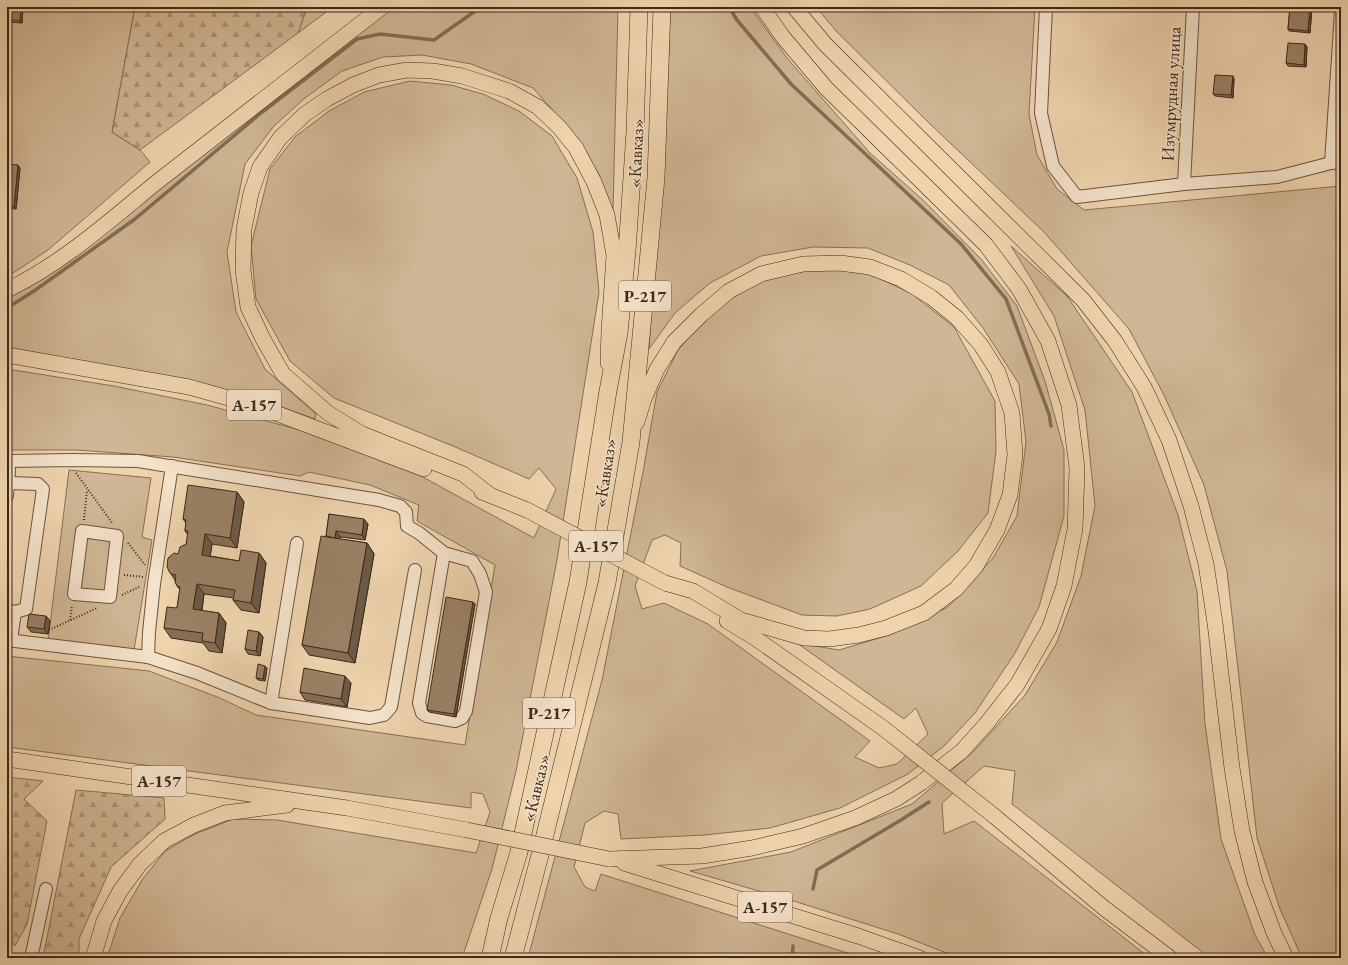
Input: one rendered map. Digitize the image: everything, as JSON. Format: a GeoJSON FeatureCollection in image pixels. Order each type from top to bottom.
{"type":"FeatureCollection","features":[{"type":"Feature","properties":{"kind":"highway","name":"«Кавказ»"},"geometry":{"type":"LineString","coordinates":[[490,958],[499,918],[519,852],[576,590],[608,391],[619,333],[627,250],[635,132],[639,7]]}},
{"type":"Feature","properties":{"kind":"highway","name":"«Кавказ»"},"geometry":{"type":"LineString","coordinates":[[513,958],[540,855],[607,582],[631,442],[656,178],[662,7]]}},
{"type":"Feature","properties":{"kind":"main road"},"geometry":{"type":"LineString","coordinates":[[7,290],[54,263],[91,236],[382,7]]}},
{"type":"Feature","properties":{"kind":"main road"},"geometry":{"type":"LineString","coordinates":[[609,859],[702,856],[752,848],[803,836],[855,818],[896,799],[921,783],[962,750],[988,722],[1017,685],[1049,629],[1064,586],[1075,528],[1077,468],[1069,405],[1048,341],[1019,289],[986,245],[826,88],[783,37],[762,7]]}},
{"type":"Feature","properties":{"kind":"main road"},"geometry":{"type":"LineString","coordinates":[[794,7],[825,44],[1083,300],[1115,341],[1144,387],[1169,440],[1191,506],[1206,564],[1215,623],[1232,768],[1242,831],[1255,882],[1274,933],[1286,958]]}},
{"type":"Feature","properties":{"kind":"main road"},"geometry":{"type":"LineString","coordinates":[[490,495],[463,474],[362,434],[328,413],[283,374],[263,339],[248,307],[243,270],[244,229],[251,193],[260,167],[280,138],[305,114],[327,99],[353,85],[379,75],[407,70],[432,71],[462,76],[509,91],[538,107],[559,127],[576,148],[594,182],[608,216],[614,255],[609,331],[608,391]]}},
{"type":"Feature","properties":{"kind":"main road"},"geometry":{"type":"LineString","coordinates":[[631,442],[644,399],[656,369],[674,342],[701,315],[730,291],[761,274],[803,264],[840,263],[870,267],[901,279],[931,297],[957,318],[980,345],[998,372],[1012,413],[1015,455],[1010,495],[997,530],[976,566],[956,589],[924,613],[886,628],[859,635],[829,639],[804,638],[741,620],[693,591],[665,583]]}},
{"type":"Feature","properties":{"kind":"main road","name":"А-157"},"geometry":{"type":"LineString","coordinates":[[7,355],[189,387],[257,406],[527,510],[665,583],[755,638],[883,728],[993,815],[1104,908],[1170,958]]}},
{"type":"Feature","properties":{"kind":"main road","name":"А-157"},"geometry":{"type":"LineString","coordinates":[[7,759],[347,808],[467,830],[609,859],[858,936],[920,958]]}},
{"type":"Feature","properties":{"kind":"main road"},"geometry":{"type":"LineString","coordinates":[[93,958],[104,921],[120,891],[140,864],[164,841],[194,825],[225,813],[257,808],[311,803]]}},
{"type":"Feature","properties":{"kind":"main road"},"geometry":{"type":"LineString","coordinates":[[484,958],[499,918]]}},
{"type":"Feature","properties":{"kind":"street"},"geometry":{"type":"LineString","coordinates":[[1046,7],[1041,113],[1053,166],[1077,197],[1184,184],[1276,177],[1336,163],[1341,12]]}},
{"type":"Feature","properties":{"kind":"street","name":"Изумрудная улица"},"geometry":{"type":"LineString","coordinates":[[1184,184],[1193,7]]}},
{"type":"Feature","properties":{"kind":"street"},"geometry":{"type":"LineString","coordinates":[[7,496],[9,483],[8,461],[138,461],[379,500],[400,506],[406,512],[408,526],[444,553],[472,561],[480,574],[486,592],[466,711],[462,718],[455,721],[427,716],[422,713],[419,703],[444,553]]}},
{"type":"Feature","properties":{"kind":"street"},"geometry":{"type":"LineString","coordinates":[[148,657],[149,632],[155,579],[172,466]]}},
{"type":"Feature","properties":{"kind":"street"},"geometry":{"type":"LineString","coordinates":[[9,483],[38,484],[43,489],[26,609],[11,611],[9,640],[148,657],[197,673],[271,703],[370,718],[384,715],[391,707],[415,570]]}},
{"type":"Feature","properties":{"kind":"street"},"geometry":{"type":"LineString","coordinates":[[82,531],[118,536],[110,597],[74,594],[82,531]]}},
{"type":"Feature","properties":{"kind":"street"},"geometry":{"type":"LineString","coordinates":[[271,703],[297,543]]}},
{"type":"Feature","properties":{"kind":"street"},"geometry":{"type":"LineString","coordinates":[[31,958],[46,889]]}},
{"type":"Feature","properties":{"kind":"path"},"geometry":{"type":"LineString","coordinates":[[66,460],[116,528]]}},
{"type":"Feature","properties":{"kind":"path"},"geometry":{"type":"LineString","coordinates":[[82,531],[88,489]]}},
{"type":"Feature","properties":{"kind":"path"},"geometry":{"type":"LineString","coordinates":[[125,539],[155,579]]}},
{"type":"Feature","properties":{"kind":"path"},"geometry":{"type":"LineString","coordinates":[[113,573],[155,579]]}},
{"type":"Feature","properties":{"kind":"green space"},"geometry":{"type":"Polygon","coordinates":[[[7,7],[135,7],[112,132],[140,150],[150,162],[48,250],[7,277],[7,7]]]}},
{"type":"Feature","properties":{"kind":"green space"},"geometry":{"type":"Polygon","coordinates":[[[135,7],[206,7],[206,11],[213,7],[307,7],[298,33],[140,150],[112,132],[135,7]]]}},
{"type":"Feature","properties":{"kind":"green space"},"geometry":{"type":"Polygon","coordinates":[[[307,7],[333,7],[298,33],[307,7]]]}},
{"type":"Feature","properties":{"kind":"green space"},"geometry":{"type":"Polygon","coordinates":[[[389,7],[618,7],[613,212],[599,175],[572,132],[533,88],[471,64],[422,55],[383,57],[342,71],[305,98],[274,126],[245,164],[227,252],[236,312],[265,369],[316,414],[315,419],[244,394],[7,347],[7,297],[389,7]]]}},
{"type":"Feature","properties":{"kind":"green space"},"geometry":{"type":"Polygon","coordinates":[[[670,7],[750,7],[787,58],[870,153],[923,200],[981,259],[1017,306],[1045,381],[1064,450],[1064,516],[1039,607],[1015,653],[975,713],[944,746],[908,774],[840,808],[770,828],[705,835],[621,839],[618,814],[604,811],[585,823],[574,867],[585,887],[595,891],[601,874],[863,958],[528,958],[602,680],[643,472],[657,392],[678,350],[716,305],[759,281],[810,268],[864,271],[912,294],[954,327],[995,401],[996,451],[988,513],[958,551],[921,586],[870,609],[837,616],[802,615],[727,587],[680,566],[681,543],[665,535],[652,540],[635,586],[642,609],[664,603],[708,624],[870,741],[855,757],[879,768],[897,764],[928,734],[916,708],[904,719],[797,643],[839,650],[889,635],[948,607],[993,558],[1017,516],[1026,442],[1019,384],[983,328],[949,285],[910,265],[868,248],[813,247],[761,256],[710,283],[675,313],[649,349],[669,51],[670,7]]]}},
{"type":"Feature","properties":{"kind":"green space"},"geometry":{"type":"Polygon","coordinates":[[[816,7],[1035,7],[1029,114],[1037,155],[1057,189],[1084,210],[1341,186],[1341,958],[1302,958],[1280,909],[1257,838],[1227,571],[1204,485],[1164,395],[1129,329],[1044,232],[928,122],[837,32],[816,7]]]}},
{"type":"Feature","properties":{"kind":"green space"},"geometry":{"type":"Polygon","coordinates":[[[410,81],[451,85],[483,94],[519,111],[552,136],[577,178],[593,232],[599,292],[557,560],[516,771],[492,869],[462,958],[107,958],[120,918],[142,880],[165,851],[195,834],[233,819],[277,820],[476,853],[490,812],[483,794],[471,792],[471,808],[7,747],[7,656],[149,671],[220,698],[256,715],[465,745],[495,565],[417,521],[419,505],[370,485],[309,472],[300,476],[173,457],[76,450],[7,450],[7,369],[114,386],[207,405],[300,430],[421,476],[534,538],[556,489],[539,468],[529,479],[453,446],[334,398],[290,361],[256,299],[251,246],[270,169],[295,137],[329,111],[364,92],[410,81]]]}},
{"type":"Feature","properties":{"kind":"green space"},"geometry":{"type":"Polygon","coordinates":[[[1011,246],[1067,296],[1132,392],[1178,515],[1197,591],[1205,724],[1221,839],[1255,935],[1268,958],[1210,958],[1012,804],[1015,771],[984,766],[942,803],[944,834],[974,821],[1150,958],[959,958],[898,934],[800,903],[690,871],[791,852],[912,804],[974,751],[1025,695],[1057,642],[1081,576],[1095,506],[1085,410],[1054,316],[1011,246]]]}},
{"type":"Feature","properties":{"kind":"green space"},"geometry":{"type":"Polygon","coordinates":[[[69,470],[151,478],[142,537],[152,540],[134,650],[48,641],[69,470]]]}},
{"type":"Feature","properties":{"kind":"green space"},"geometry":{"type":"Polygon","coordinates":[[[7,777],[43,781],[24,799],[47,821],[27,924],[15,946],[7,936],[7,777]]]}},
{"type":"Feature","properties":{"kind":"green space"},"geometry":{"type":"Polygon","coordinates":[[[76,790],[164,798],[165,819],[111,867],[79,939],[79,958],[43,958],[76,790]]]}},
{"type":"Feature","properties":{"kind":"building"},"geometry":{"type":"Polygon","coordinates":[[[9,7],[21,7],[20,21],[7,19],[9,7]]]}},
{"type":"Feature","properties":{"kind":"building"},"geometry":{"type":"Polygon","coordinates":[[[117,7],[130,7],[129,9],[117,7]]]}},
{"type":"Feature","properties":{"kind":"building"},"geometry":{"type":"Polygon","coordinates":[[[1290,7],[1310,7],[1308,31],[1288,29],[1290,7]]]}},
{"type":"Feature","properties":{"kind":"building"},"geometry":{"type":"Polygon","coordinates":[[[1288,43],[1305,44],[1304,65],[1286,63],[1288,43]]]}},
{"type":"Feature","properties":{"kind":"building"},"geometry":{"type":"Polygon","coordinates":[[[1215,75],[1233,76],[1231,95],[1213,94],[1215,75]]]}},
{"type":"Feature","properties":{"kind":"building"},"geometry":{"type":"Polygon","coordinates":[[[7,164],[18,165],[14,207],[7,206],[7,164]]]}},
{"type":"Feature","properties":{"kind":"building"},"geometry":{"type":"Polygon","coordinates":[[[188,485],[237,492],[230,538],[205,534],[202,555],[239,561],[241,550],[259,553],[251,603],[233,600],[235,590],[197,584],[193,609],[219,613],[215,643],[202,641],[203,633],[164,628],[167,607],[177,608],[180,587],[177,586],[175,582],[176,575],[171,574],[167,567],[168,558],[174,553],[178,554],[180,547],[186,545],[188,531],[185,531],[186,520],[183,519],[188,485]]]}},
{"type":"Feature","properties":{"kind":"building"},"geometry":{"type":"Polygon","coordinates":[[[329,514],[364,519],[362,535],[336,531],[335,538],[326,536],[329,514]]]}},
{"type":"Feature","properties":{"kind":"building"},"geometry":{"type":"Polygon","coordinates":[[[321,536],[367,543],[348,653],[302,645],[321,536]]]}},
{"type":"Feature","properties":{"kind":"building"},"geometry":{"type":"Polygon","coordinates":[[[446,597],[473,602],[454,714],[427,710],[446,597]]]}},
{"type":"Feature","properties":{"kind":"building"},"geometry":{"type":"Polygon","coordinates":[[[29,614],[46,616],[44,629],[27,627],[29,614]]]}},
{"type":"Feature","properties":{"kind":"building"},"geometry":{"type":"Polygon","coordinates":[[[248,630],[259,632],[256,651],[245,649],[248,630]]]}},
{"type":"Feature","properties":{"kind":"building"},"geometry":{"type":"Polygon","coordinates":[[[258,664],[265,666],[263,679],[256,678],[258,664]]]}},
{"type":"Feature","properties":{"kind":"building"},"geometry":{"type":"Polygon","coordinates":[[[304,668],[345,676],[341,699],[300,692],[304,668]]]}},
{"type":"Feature","properties":{"kind":"waterway"},"geometry":{"type":"LineString","coordinates":[[7,308],[34,291],[135,219],[261,113],[357,39],[380,34],[434,40],[481,7]]}},
{"type":"Feature","properties":{"kind":"waterway"},"geometry":{"type":"LineString","coordinates":[[729,7],[737,20],[791,84],[961,244],[1006,299],[1049,414],[1051,426]]}},
{"type":"Feature","properties":{"kind":"waterway"},"geometry":{"type":"LineString","coordinates":[[813,889],[817,870],[929,802]]}},
{"type":"Feature","properties":{"kind":"waterway"},"geometry":{"type":"LineString","coordinates":[[792,958],[793,946]]}}]}
